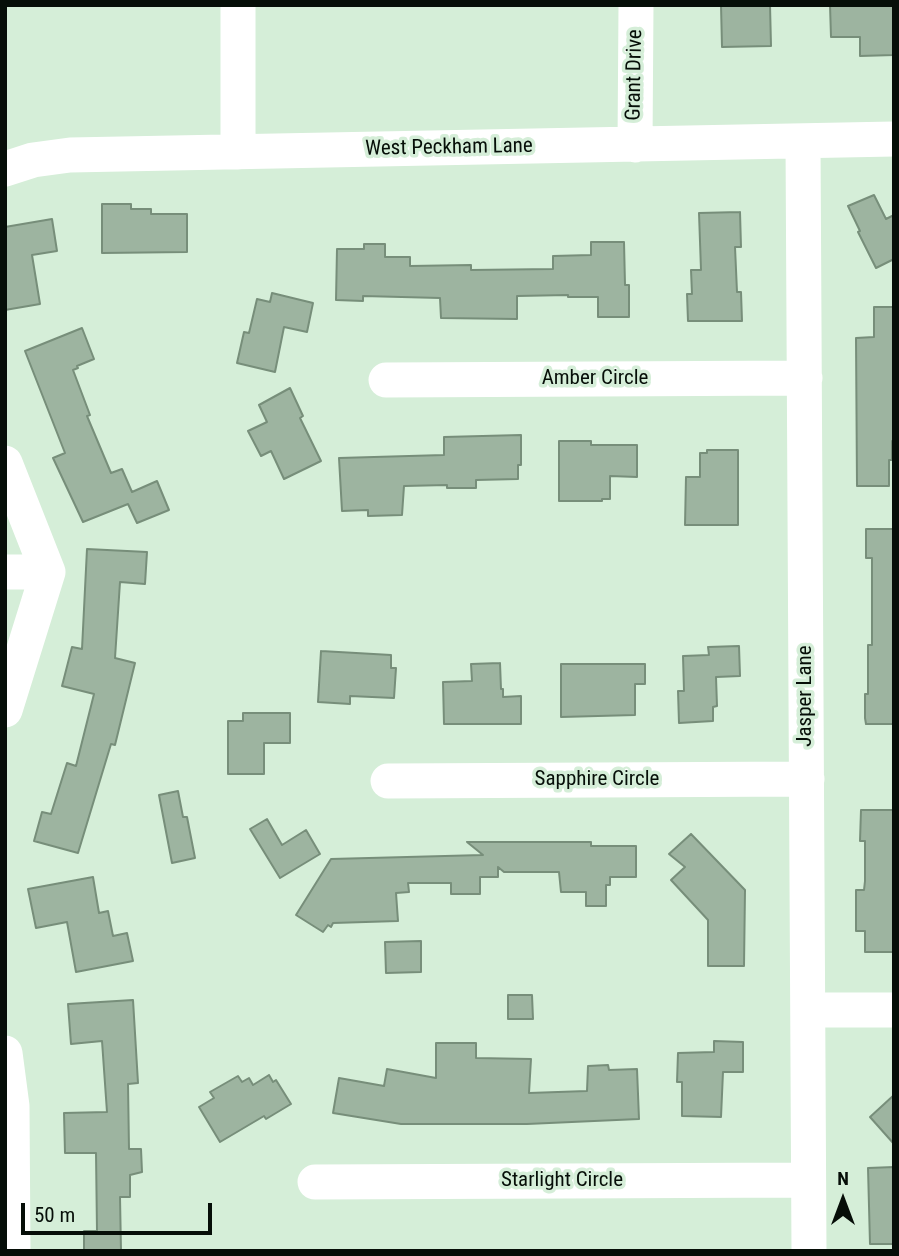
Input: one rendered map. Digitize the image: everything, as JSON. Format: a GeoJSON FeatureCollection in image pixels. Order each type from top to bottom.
{"type":"FeatureCollection","features":[{"type":"Feature","properties":{"kind":"street"},"geometry":{"type":"LineString","coordinates":[[238,5],[238,152]]}},
{"type":"Feature","properties":{"kind":"street","name":"Grant Drive"},"geometry":{"type":"LineString","coordinates":[[635,145],[636,5]]}},
{"type":"Feature","properties":{"kind":"street","name":"West Peckham Lane"},"geometry":{"type":"LineString","coordinates":[[5,169],[33,160],[70,155],[894,139]]}},
{"type":"Feature","properties":{"kind":"street","name":"Jasper Lane"},"geometry":{"type":"LineString","coordinates":[[803,141],[809,1251]]}},
{"type":"Feature","properties":{"kind":"street","name":"Amber Circle"},"geometry":{"type":"LineString","coordinates":[[386,380],[804,378]]}},
{"type":"Feature","properties":{"kind":"street"},"geometry":{"type":"LineString","coordinates":[[5,463],[48,572],[5,710]]}},
{"type":"Feature","properties":{"kind":"street"},"geometry":{"type":"LineString","coordinates":[[5,572],[48,572]]}},
{"type":"Feature","properties":{"kind":"street","name":"Sapphire Circle"},"geometry":{"type":"LineString","coordinates":[[388,781],[807,779]]}},
{"type":"Feature","properties":{"kind":"street"},"geometry":{"type":"LineString","coordinates":[[808,1010],[894,1010]]}},
{"type":"Feature","properties":{"kind":"street"},"geometry":{"type":"LineString","coordinates":[[5,1053],[12,1106],[13,1251]]}},
{"type":"Feature","properties":{"kind":"street","name":"Starlight Circle"},"geometry":{"type":"LineString","coordinates":[[315,1182],[808,1180]]}},
{"type":"Feature","properties":{"kind":"building"},"geometry":{"type":"Polygon","coordinates":[[[721,5],[770,5],[771,46],[722,47],[721,5]]]}},
{"type":"Feature","properties":{"kind":"building"},"geometry":{"type":"Polygon","coordinates":[[[830,5],[894,5],[894,55],[860,56],[860,37],[831,37],[830,5]]]}},
{"type":"Feature","properties":{"kind":"building"},"geometry":{"type":"Polygon","coordinates":[[[874,195],[886,219],[894,215],[894,259],[876,268],[848,206],[874,195]]]}},
{"type":"Feature","properties":{"kind":"building"},"geometry":{"type":"Polygon","coordinates":[[[102,204],[131,204],[131,209],[151,209],[151,214],[187,214],[187,252],[102,253],[102,204]]]}},
{"type":"Feature","properties":{"kind":"building"},"geometry":{"type":"Polygon","coordinates":[[[740,212],[741,247],[735,247],[737,292],[741,292],[742,321],[688,321],[687,294],[692,294],[691,270],[701,270],[699,213],[740,212]]]}},
{"type":"Feature","properties":{"kind":"building"},"geometry":{"type":"Polygon","coordinates":[[[52,219],[57,251],[32,255],[40,304],[5,310],[5,227],[52,219]]]}},
{"type":"Feature","properties":{"kind":"building"},"geometry":{"type":"Polygon","coordinates":[[[591,242],[624,242],[625,285],[629,285],[629,317],[598,317],[598,297],[568,295],[517,296],[517,319],[441,318],[440,298],[363,296],[363,301],[336,300],[337,249],[364,249],[364,244],[385,244],[385,257],[410,257],[410,266],[471,265],[471,270],[553,269],[553,256],[591,255],[591,242]]]}},
{"type":"Feature","properties":{"kind":"building"},"geometry":{"type":"Polygon","coordinates":[[[272,293],[313,303],[307,332],[284,327],[275,372],[237,363],[244,332],[249,333],[257,299],[270,302],[272,293]]]}},
{"type":"Feature","properties":{"kind":"building"},"geometry":{"type":"Polygon","coordinates":[[[874,307],[894,307],[894,441],[892,460],[889,460],[889,486],[857,486],[856,338],[874,337],[874,307]]]}},
{"type":"Feature","properties":{"kind":"building"},"geometry":{"type":"Polygon","coordinates":[[[82,328],[94,359],[73,370],[90,415],[87,416],[111,473],[122,469],[132,492],[157,481],[169,510],[137,523],[128,504],[83,522],[53,458],[65,453],[25,351],[82,328]]]}},
{"type":"Feature","properties":{"kind":"building"},"geometry":{"type":"Polygon","coordinates":[[[290,388],[303,416],[300,418],[321,461],[284,479],[271,451],[261,456],[248,431],[267,422],[259,405],[290,388]]]}},
{"type":"Feature","properties":{"kind":"building"},"geometry":{"type":"Polygon","coordinates":[[[521,435],[518,479],[476,480],[476,488],[447,488],[447,485],[404,486],[402,515],[368,516],[368,510],[342,511],[339,458],[444,455],[444,437],[521,435]]]}},
{"type":"Feature","properties":{"kind":"building"},"geometry":{"type":"Polygon","coordinates":[[[559,441],[591,441],[591,445],[637,445],[637,477],[610,476],[610,499],[559,501],[559,441]]]}},
{"type":"Feature","properties":{"kind":"building"},"geometry":{"type":"Polygon","coordinates":[[[707,450],[738,450],[738,525],[685,525],[686,477],[700,477],[700,453],[707,453],[707,450]]]}},
{"type":"Feature","properties":{"kind":"building"},"geometry":{"type":"Polygon","coordinates":[[[866,529],[894,529],[894,724],[866,724],[865,718],[868,645],[872,645],[872,558],[866,558],[866,529]]]}},
{"type":"Feature","properties":{"kind":"building"},"geometry":{"type":"Polygon","coordinates":[[[87,549],[147,552],[145,584],[120,582],[115,658],[135,663],[115,745],[111,744],[78,853],[34,841],[42,812],[51,814],[67,763],[76,766],[94,694],[62,686],[72,647],[82,649],[87,549]]]}},
{"type":"Feature","properties":{"kind":"building"},"geometry":{"type":"Polygon","coordinates":[[[739,646],[740,676],[716,677],[717,706],[713,707],[713,721],[679,723],[678,691],[684,691],[683,656],[709,655],[708,647],[739,646]]]}},
{"type":"Feature","properties":{"kind":"building"},"geometry":{"type":"Polygon","coordinates":[[[321,651],[391,655],[391,668],[396,668],[394,698],[350,696],[350,704],[318,702],[321,651]]]}},
{"type":"Feature","properties":{"kind":"building"},"geometry":{"type":"Polygon","coordinates":[[[500,663],[503,697],[521,696],[521,724],[444,724],[443,682],[472,681],[471,664],[500,663]]]}},
{"type":"Feature","properties":{"kind":"building"},"geometry":{"type":"Polygon","coordinates":[[[561,664],[645,664],[645,684],[635,684],[635,715],[561,717],[561,664]]]}},
{"type":"Feature","properties":{"kind":"building"},"geometry":{"type":"Polygon","coordinates":[[[243,713],[290,713],[290,743],[264,743],[264,774],[228,774],[228,721],[243,721],[243,713]]]}},
{"type":"Feature","properties":{"kind":"building"},"geometry":{"type":"Polygon","coordinates":[[[178,791],[183,817],[187,817],[195,858],[172,863],[159,795],[178,791]]]}},
{"type":"Feature","properties":{"kind":"building"},"geometry":{"type":"Polygon","coordinates":[[[861,810],[894,810],[894,952],[865,952],[865,931],[856,931],[856,890],[864,890],[865,881],[865,841],[860,841],[861,810]]]}},
{"type":"Feature","properties":{"kind":"building"},"geometry":{"type":"Polygon","coordinates":[[[267,819],[282,845],[306,830],[320,854],[280,878],[250,829],[267,819]]]}},
{"type":"Feature","properties":{"kind":"building"},"geometry":{"type":"Polygon","coordinates":[[[691,834],[745,890],[744,966],[708,966],[708,920],[671,880],[685,867],[669,854],[691,834]]]}},
{"type":"Feature","properties":{"kind":"building"},"geometry":{"type":"Polygon","coordinates":[[[467,842],[591,842],[591,846],[636,846],[636,877],[610,877],[610,885],[606,885],[606,906],[586,906],[586,892],[561,892],[559,872],[504,872],[498,867],[498,877],[480,877],[480,894],[451,894],[451,883],[408,883],[409,892],[396,893],[398,921],[333,923],[323,932],[296,915],[331,859],[483,855],[467,842]]]}},
{"type":"Feature","properties":{"kind":"building"},"geometry":{"type":"Polygon","coordinates":[[[93,877],[99,913],[108,911],[113,936],[127,933],[133,961],[76,972],[67,922],[36,928],[28,889],[93,877]]]}},
{"type":"Feature","properties":{"kind":"building"},"geometry":{"type":"Polygon","coordinates":[[[421,941],[421,972],[386,973],[385,942],[421,941]]]}},
{"type":"Feature","properties":{"kind":"building"},"geometry":{"type":"Polygon","coordinates":[[[508,995],[532,995],[533,1019],[508,1019],[508,995]]]}},
{"type":"Feature","properties":{"kind":"building"},"geometry":{"type":"Polygon","coordinates":[[[133,1000],[138,1083],[128,1084],[129,1149],[141,1149],[142,1172],[130,1175],[130,1197],[120,1197],[121,1251],[84,1251],[84,1231],[97,1231],[96,1153],[65,1153],[64,1113],[107,1112],[102,1041],[71,1044],[68,1004],[133,1000]]]}},
{"type":"Feature","properties":{"kind":"building"},"geometry":{"type":"Polygon","coordinates":[[[714,1041],[743,1042],[743,1072],[723,1072],[721,1117],[682,1116],[682,1082],[677,1082],[678,1053],[714,1052],[714,1041]]]}},
{"type":"Feature","properties":{"kind":"building"},"geometry":{"type":"Polygon","coordinates":[[[436,1043],[476,1043],[476,1058],[531,1059],[529,1093],[587,1091],[588,1066],[608,1065],[609,1070],[637,1069],[639,1119],[527,1124],[401,1124],[333,1113],[339,1078],[384,1086],[387,1069],[436,1078],[436,1043]]]}},
{"type":"Feature","properties":{"kind":"building"},"geometry":{"type":"Polygon","coordinates":[[[269,1075],[273,1082],[276,1080],[291,1104],[266,1119],[264,1116],[220,1142],[199,1107],[214,1098],[210,1092],[238,1076],[242,1082],[249,1078],[253,1085],[269,1075]]]}},
{"type":"Feature","properties":{"kind":"building"},"geometry":{"type":"Polygon","coordinates":[[[894,1095],[894,1144],[870,1117],[894,1095]]]}},
{"type":"Feature","properties":{"kind":"building"},"geometry":{"type":"Polygon","coordinates":[[[894,1167],[894,1244],[870,1244],[868,1168],[894,1167]]]}}]}
